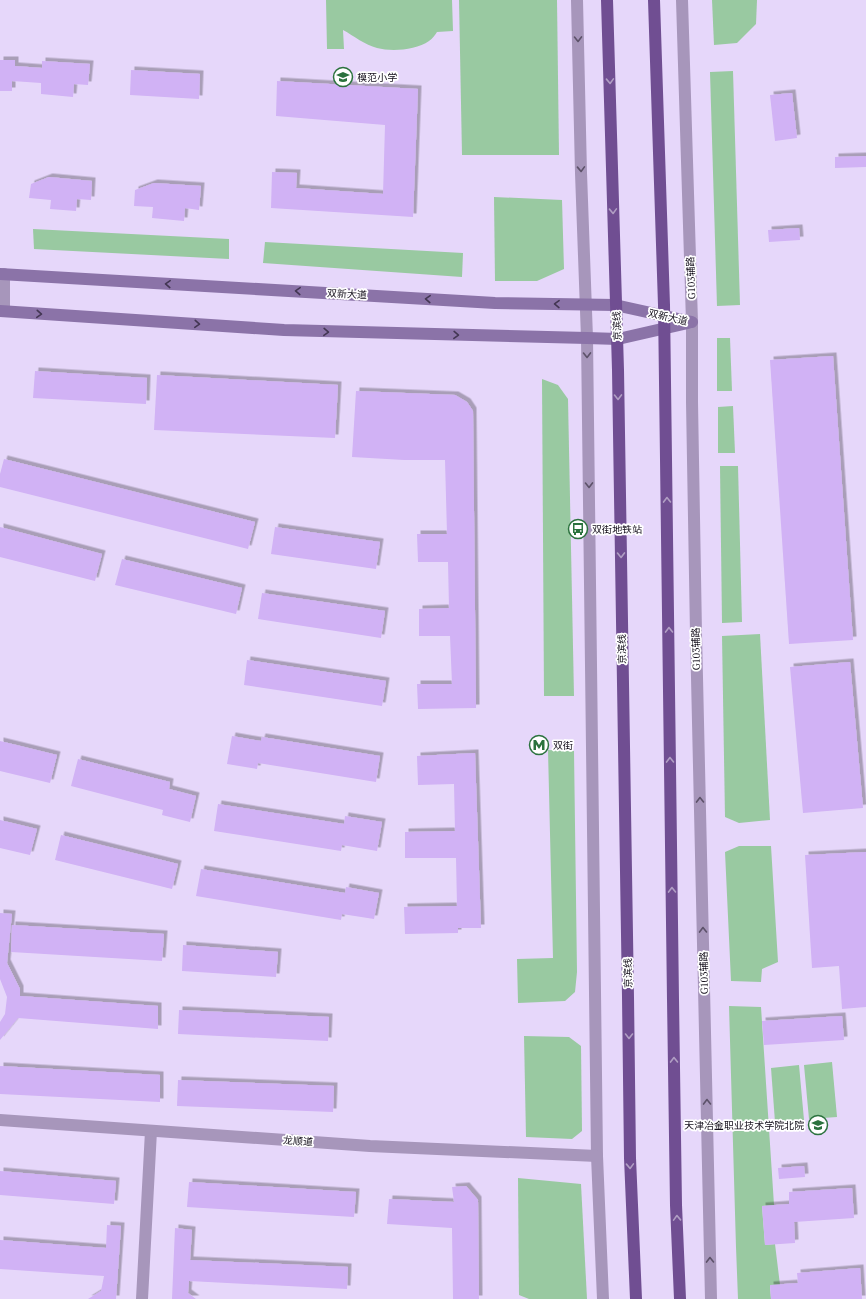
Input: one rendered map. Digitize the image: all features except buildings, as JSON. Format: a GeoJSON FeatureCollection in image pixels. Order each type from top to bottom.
{"type":"FeatureCollection","features":[{"type":"Feature","properties":{"kind":"highway","name":"京滨线"},"geometry":{"type":"LineString","coordinates":[[607,0],[618,370],[630,1158],[636,1299]]}},
{"type":"Feature","properties":{"kind":"highway"},"geometry":{"type":"LineString","coordinates":[[654,0],[664,305],[676,1205],[680,1299]]}},
{"type":"Feature","properties":{"kind":"main road","name":"双新大道"},"geometry":{"type":"LineString","coordinates":[[2,274],[495,303],[616,305],[692,322]]}},
{"type":"Feature","properties":{"kind":"main road","name":"双新大道"},"geometry":{"type":"LineString","coordinates":[[2,311],[284,330],[618,339],[692,322]]}},
{"type":"Feature","properties":{"kind":"street"},"geometry":{"type":"LineString","coordinates":[[577,0],[587,338],[597,1156],[603,1299]]}},
{"type":"Feature","properties":{"kind":"street","name":"G103辅路"},"geometry":{"type":"LineString","coordinates":[[682,0],[692,322],[696,625],[711,1299]]}},
{"type":"Feature","properties":{"kind":"street"},"geometry":{"type":"LineString","coordinates":[[2,274],[2,311]]}},
{"type":"Feature","properties":{"kind":"street","name":"龙顺道"},"geometry":{"type":"LineString","coordinates":[[0,1120],[370,1146],[597,1156]]}},
{"type":"Feature","properties":{"kind":"street"},"geometry":{"type":"LineString","coordinates":[[142,1299],[151,1131]]}},
{"type":"Feature","properties":{"kind":"green space"},"geometry":{"type":"Polygon","coordinates":[[[326,0],[452,0],[453,31],[437,32],[429,41],[418,46],[390,50],[368,45],[343,30],[344,49],[327,49],[326,0]]]}},
{"type":"Feature","properties":{"kind":"green space"},"geometry":{"type":"Polygon","coordinates":[[[459,0],[557,0],[559,155],[462,155],[459,0]]]}},
{"type":"Feature","properties":{"kind":"green space"},"geometry":{"type":"Polygon","coordinates":[[[712,0],[757,0],[756,24],[737,43],[714,45],[712,0]]]}},
{"type":"Feature","properties":{"kind":"green space"},"geometry":{"type":"Polygon","coordinates":[[[733,71],[740,305],[717,306],[710,72],[733,71]]]}},
{"type":"Feature","properties":{"kind":"green space"},"geometry":{"type":"Polygon","coordinates":[[[494,197],[562,200],[564,269],[537,281],[495,281],[494,197]]]}},
{"type":"Feature","properties":{"kind":"green space"},"geometry":{"type":"Polygon","coordinates":[[[33,229],[229,239],[229,259],[34,249],[33,229]]]}},
{"type":"Feature","properties":{"kind":"green space"},"geometry":{"type":"Polygon","coordinates":[[[265,242],[463,253],[462,277],[263,263],[265,242]]]}},
{"type":"Feature","properties":{"kind":"green space"},"geometry":{"type":"Polygon","coordinates":[[[717,338],[730,338],[732,391],[717,391],[717,338]]]}},
{"type":"Feature","properties":{"kind":"green space"},"geometry":{"type":"Polygon","coordinates":[[[542,379],[558,385],[568,399],[574,696],[544,696],[542,379]]]}},
{"type":"Feature","properties":{"kind":"green space"},"geometry":{"type":"Polygon","coordinates":[[[733,406],[735,453],[718,453],[718,407],[733,406]]]}},
{"type":"Feature","properties":{"kind":"green space"},"geometry":{"type":"Polygon","coordinates":[[[720,466],[738,466],[742,622],[722,623],[720,466]]]}},
{"type":"Feature","properties":{"kind":"green space"},"geometry":{"type":"Polygon","coordinates":[[[760,634],[770,820],[739,823],[725,817],[722,636],[760,634]]]}},
{"type":"Feature","properties":{"kind":"green space"},"geometry":{"type":"Polygon","coordinates":[[[548,750],[574,751],[577,972],[575,992],[565,1001],[518,1003],[517,959],[553,958],[548,750]]]}},
{"type":"Feature","properties":{"kind":"green space"},"geometry":{"type":"Polygon","coordinates":[[[739,846],[771,846],[778,962],[762,969],[761,982],[731,981],[725,852],[739,846]]]}},
{"type":"Feature","properties":{"kind":"green space"},"geometry":{"type":"Polygon","coordinates":[[[729,1006],[761,1007],[774,1205],[762,1206],[765,1245],[775,1244],[780,1285],[770,1286],[771,1299],[738,1299],[729,1006]]]}},
{"type":"Feature","properties":{"kind":"green space"},"geometry":{"type":"Polygon","coordinates":[[[524,1036],[569,1037],[581,1046],[582,1131],[572,1139],[526,1137],[524,1036]]]}},
{"type":"Feature","properties":{"kind":"green space"},"geometry":{"type":"Polygon","coordinates":[[[832,1062],[837,1117],[809,1119],[804,1065],[832,1062]]]}},
{"type":"Feature","properties":{"kind":"green space"},"geometry":{"type":"Polygon","coordinates":[[[799,1065],[804,1120],[775,1122],[771,1068],[799,1065]]]}},
{"type":"Feature","properties":{"kind":"green space"},"geometry":{"type":"Polygon","coordinates":[[[518,1178],[581,1184],[587,1299],[529,1299],[519,1295],[518,1178]]]}},
{"type":"Feature","properties":{"kind":"place","name":"模范小学"},"geometry":{"type":"Point","coordinates":[343,77]}},
{"type":"Feature","properties":{"kind":"place","name":"双街地铁站"},"geometry":{"type":"Point","coordinates":[578,529]}},
{"type":"Feature","properties":{"kind":"place","name":"双街"},"geometry":{"type":"Point","coordinates":[539,745]}},
{"type":"Feature","properties":{"kind":"place","name":"天津冶金职业技术学院北院"},"geometry":{"type":"Point","coordinates":[818,1125]}}]}
